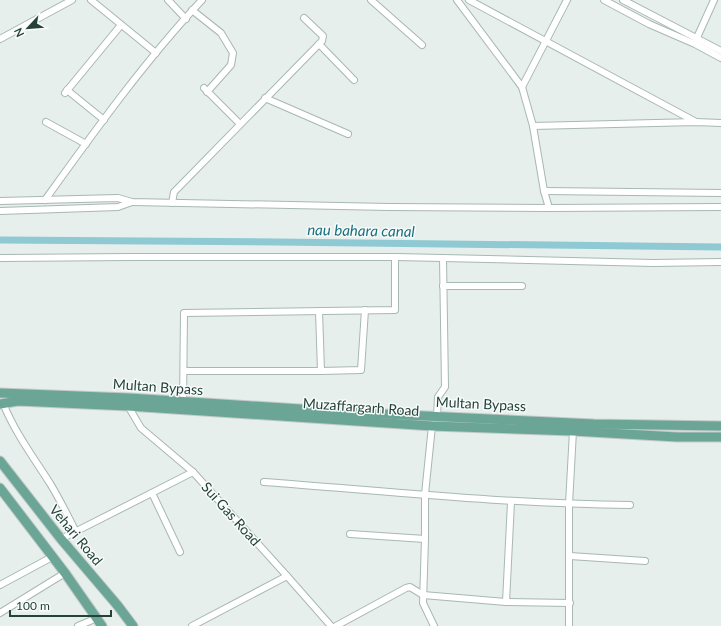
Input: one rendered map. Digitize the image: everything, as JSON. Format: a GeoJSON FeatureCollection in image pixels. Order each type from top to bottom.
{"type":"FeatureCollection","features":[{"type":"Feature","properties":{"kind":"main road","name":"Multan Bypass"},"geometry":{"type":"LineString","coordinates":[[0,393],[129,398],[183,406],[594,424],[721,426]]}},
{"type":"Feature","properties":{"kind":"main road","name":"Muzaffargarh Road"},"geometry":{"type":"LineString","coordinates":[[1,404],[18,401],[128,406],[183,406],[432,426],[573,431],[678,437],[721,437]]}},
{"type":"Feature","properties":{"kind":"main road","name":"Vehari Road"},"geometry":{"type":"LineString","coordinates":[[0,461],[60,539],[118,606],[133,626]]}},
{"type":"Feature","properties":{"kind":"main road"},"geometry":{"type":"LineString","coordinates":[[0,488],[65,573],[102,626]]}},
{"type":"Feature","properties":{"kind":"street"},"geometry":{"type":"LineString","coordinates":[[0,39],[60,3],[72,0]]}},
{"type":"Feature","properties":{"kind":"street"},"geometry":{"type":"LineString","coordinates":[[91,0],[156,53]]}},
{"type":"Feature","properties":{"kind":"street"},"geometry":{"type":"LineString","coordinates":[[168,0],[186,19]]}},
{"type":"Feature","properties":{"kind":"street"},"geometry":{"type":"LineString","coordinates":[[192,0],[195,8],[221,33],[233,53],[231,64],[206,90],[240,124]]}},
{"type":"Feature","properties":{"kind":"street"},"geometry":{"type":"LineString","coordinates":[[45,200],[156,53],[202,0]]}},
{"type":"Feature","properties":{"kind":"street"},"geometry":{"type":"LineString","coordinates":[[371,0],[422,45]]}},
{"type":"Feature","properties":{"kind":"street"},"geometry":{"type":"LineString","coordinates":[[457,0],[522,87],[534,126],[544,191],[549,208]]}},
{"type":"Feature","properties":{"kind":"street"},"geometry":{"type":"LineString","coordinates":[[469,0],[696,122]]}},
{"type":"Feature","properties":{"kind":"street"},"geometry":{"type":"LineString","coordinates":[[522,87],[567,0]]}},
{"type":"Feature","properties":{"kind":"street"},"geometry":{"type":"LineString","coordinates":[[604,0],[649,24],[721,51]]}},
{"type":"Feature","properties":{"kind":"street"},"geometry":{"type":"LineString","coordinates":[[623,0],[696,41],[721,58]]}},
{"type":"Feature","properties":{"kind":"street"},"geometry":{"type":"LineString","coordinates":[[696,41],[714,0]]}},
{"type":"Feature","properties":{"kind":"street"},"geometry":{"type":"LineString","coordinates":[[172,203],[174,192],[322,41],[323,36],[304,18]]}},
{"type":"Feature","properties":{"kind":"street"},"geometry":{"type":"LineString","coordinates":[[104,120],[66,91],[121,25]]}},
{"type":"Feature","properties":{"kind":"street"},"geometry":{"type":"LineString","coordinates":[[319,44],[354,80]]}},
{"type":"Feature","properties":{"kind":"street"},"geometry":{"type":"LineString","coordinates":[[265,98],[348,134]]}},
{"type":"Feature","properties":{"kind":"street"},"geometry":{"type":"LineString","coordinates":[[46,122],[86,144]]}},
{"type":"Feature","properties":{"kind":"street"},"geometry":{"type":"LineString","coordinates":[[534,126],[696,122],[721,123]]}},
{"type":"Feature","properties":{"kind":"street"},"geometry":{"type":"LineString","coordinates":[[544,191],[721,193]]}},
{"type":"Feature","properties":{"kind":"street"},"geometry":{"type":"LineString","coordinates":[[132,202],[118,207],[3,211],[3,201],[118,198],[132,202],[389,207],[721,207]]}},
{"type":"Feature","properties":{"kind":"street"},"geometry":{"type":"LineString","coordinates":[[0,258],[131,256],[395,257],[653,263],[721,262]]}},
{"type":"Feature","properties":{"kind":"street"},"geometry":{"type":"LineString","coordinates":[[183,406],[184,313],[395,310],[395,257]]}},
{"type":"Feature","properties":{"kind":"street"},"geometry":{"type":"LineString","coordinates":[[437,416],[438,397],[445,387],[443,258]]}},
{"type":"Feature","properties":{"kind":"street"},"geometry":{"type":"LineString","coordinates":[[443,286],[522,286]]}},
{"type":"Feature","properties":{"kind":"street"},"geometry":{"type":"LineString","coordinates":[[184,371],[361,370],[365,310]]}},
{"type":"Feature","properties":{"kind":"street"},"geometry":{"type":"LineString","coordinates":[[319,311],[321,371]]}},
{"type":"Feature","properties":{"kind":"street"},"geometry":{"type":"LineString","coordinates":[[1,404],[26,449],[51,486],[76,532]]}},
{"type":"Feature","properties":{"kind":"street","name":"Sui Gas Road"},"geometry":{"type":"LineString","coordinates":[[128,406],[142,428],[193,472],[331,626]]}},
{"type":"Feature","properties":{"kind":"street"},"geometry":{"type":"LineString","coordinates":[[432,426],[425,494],[426,540],[423,603],[434,626]]}},
{"type":"Feature","properties":{"kind":"street"},"geometry":{"type":"LineString","coordinates":[[570,626],[570,504],[573,431]]}},
{"type":"Feature","properties":{"kind":"street"},"geometry":{"type":"LineString","coordinates":[[60,539],[193,472]]}},
{"type":"Feature","properties":{"kind":"street"},"geometry":{"type":"LineString","coordinates":[[264,482],[511,502],[630,505]]}},
{"type":"Feature","properties":{"kind":"street"},"geometry":{"type":"LineString","coordinates":[[152,493],[180,552]]}},
{"type":"Feature","properties":{"kind":"street"},"geometry":{"type":"LineString","coordinates":[[506,602],[511,502]]}},
{"type":"Feature","properties":{"kind":"street"},"geometry":{"type":"LineString","coordinates":[[350,534],[426,540]]}},
{"type":"Feature","properties":{"kind":"street"},"geometry":{"type":"LineString","coordinates":[[570,556],[645,561]]}},
{"type":"Feature","properties":{"kind":"street"},"geometry":{"type":"LineString","coordinates":[[0,585],[52,557]]}},
{"type":"Feature","properties":{"kind":"street"},"geometry":{"type":"LineString","coordinates":[[0,613],[65,573]]}},
{"type":"Feature","properties":{"kind":"street"},"geometry":{"type":"LineString","coordinates":[[192,626],[287,576]]}},
{"type":"Feature","properties":{"kind":"street"},"geometry":{"type":"LineString","coordinates":[[336,626],[410,587],[423,595],[506,602],[570,603]]}},
{"type":"Feature","properties":{"kind":"street"},"geometry":{"type":"LineString","coordinates":[[78,626],[97,618]]}},
{"type":"Feature","properties":{"kind":"waterway","name":"nau bahara canal"},"geometry":{"type":"LineString","coordinates":[[0,240],[721,247]]}}]}
